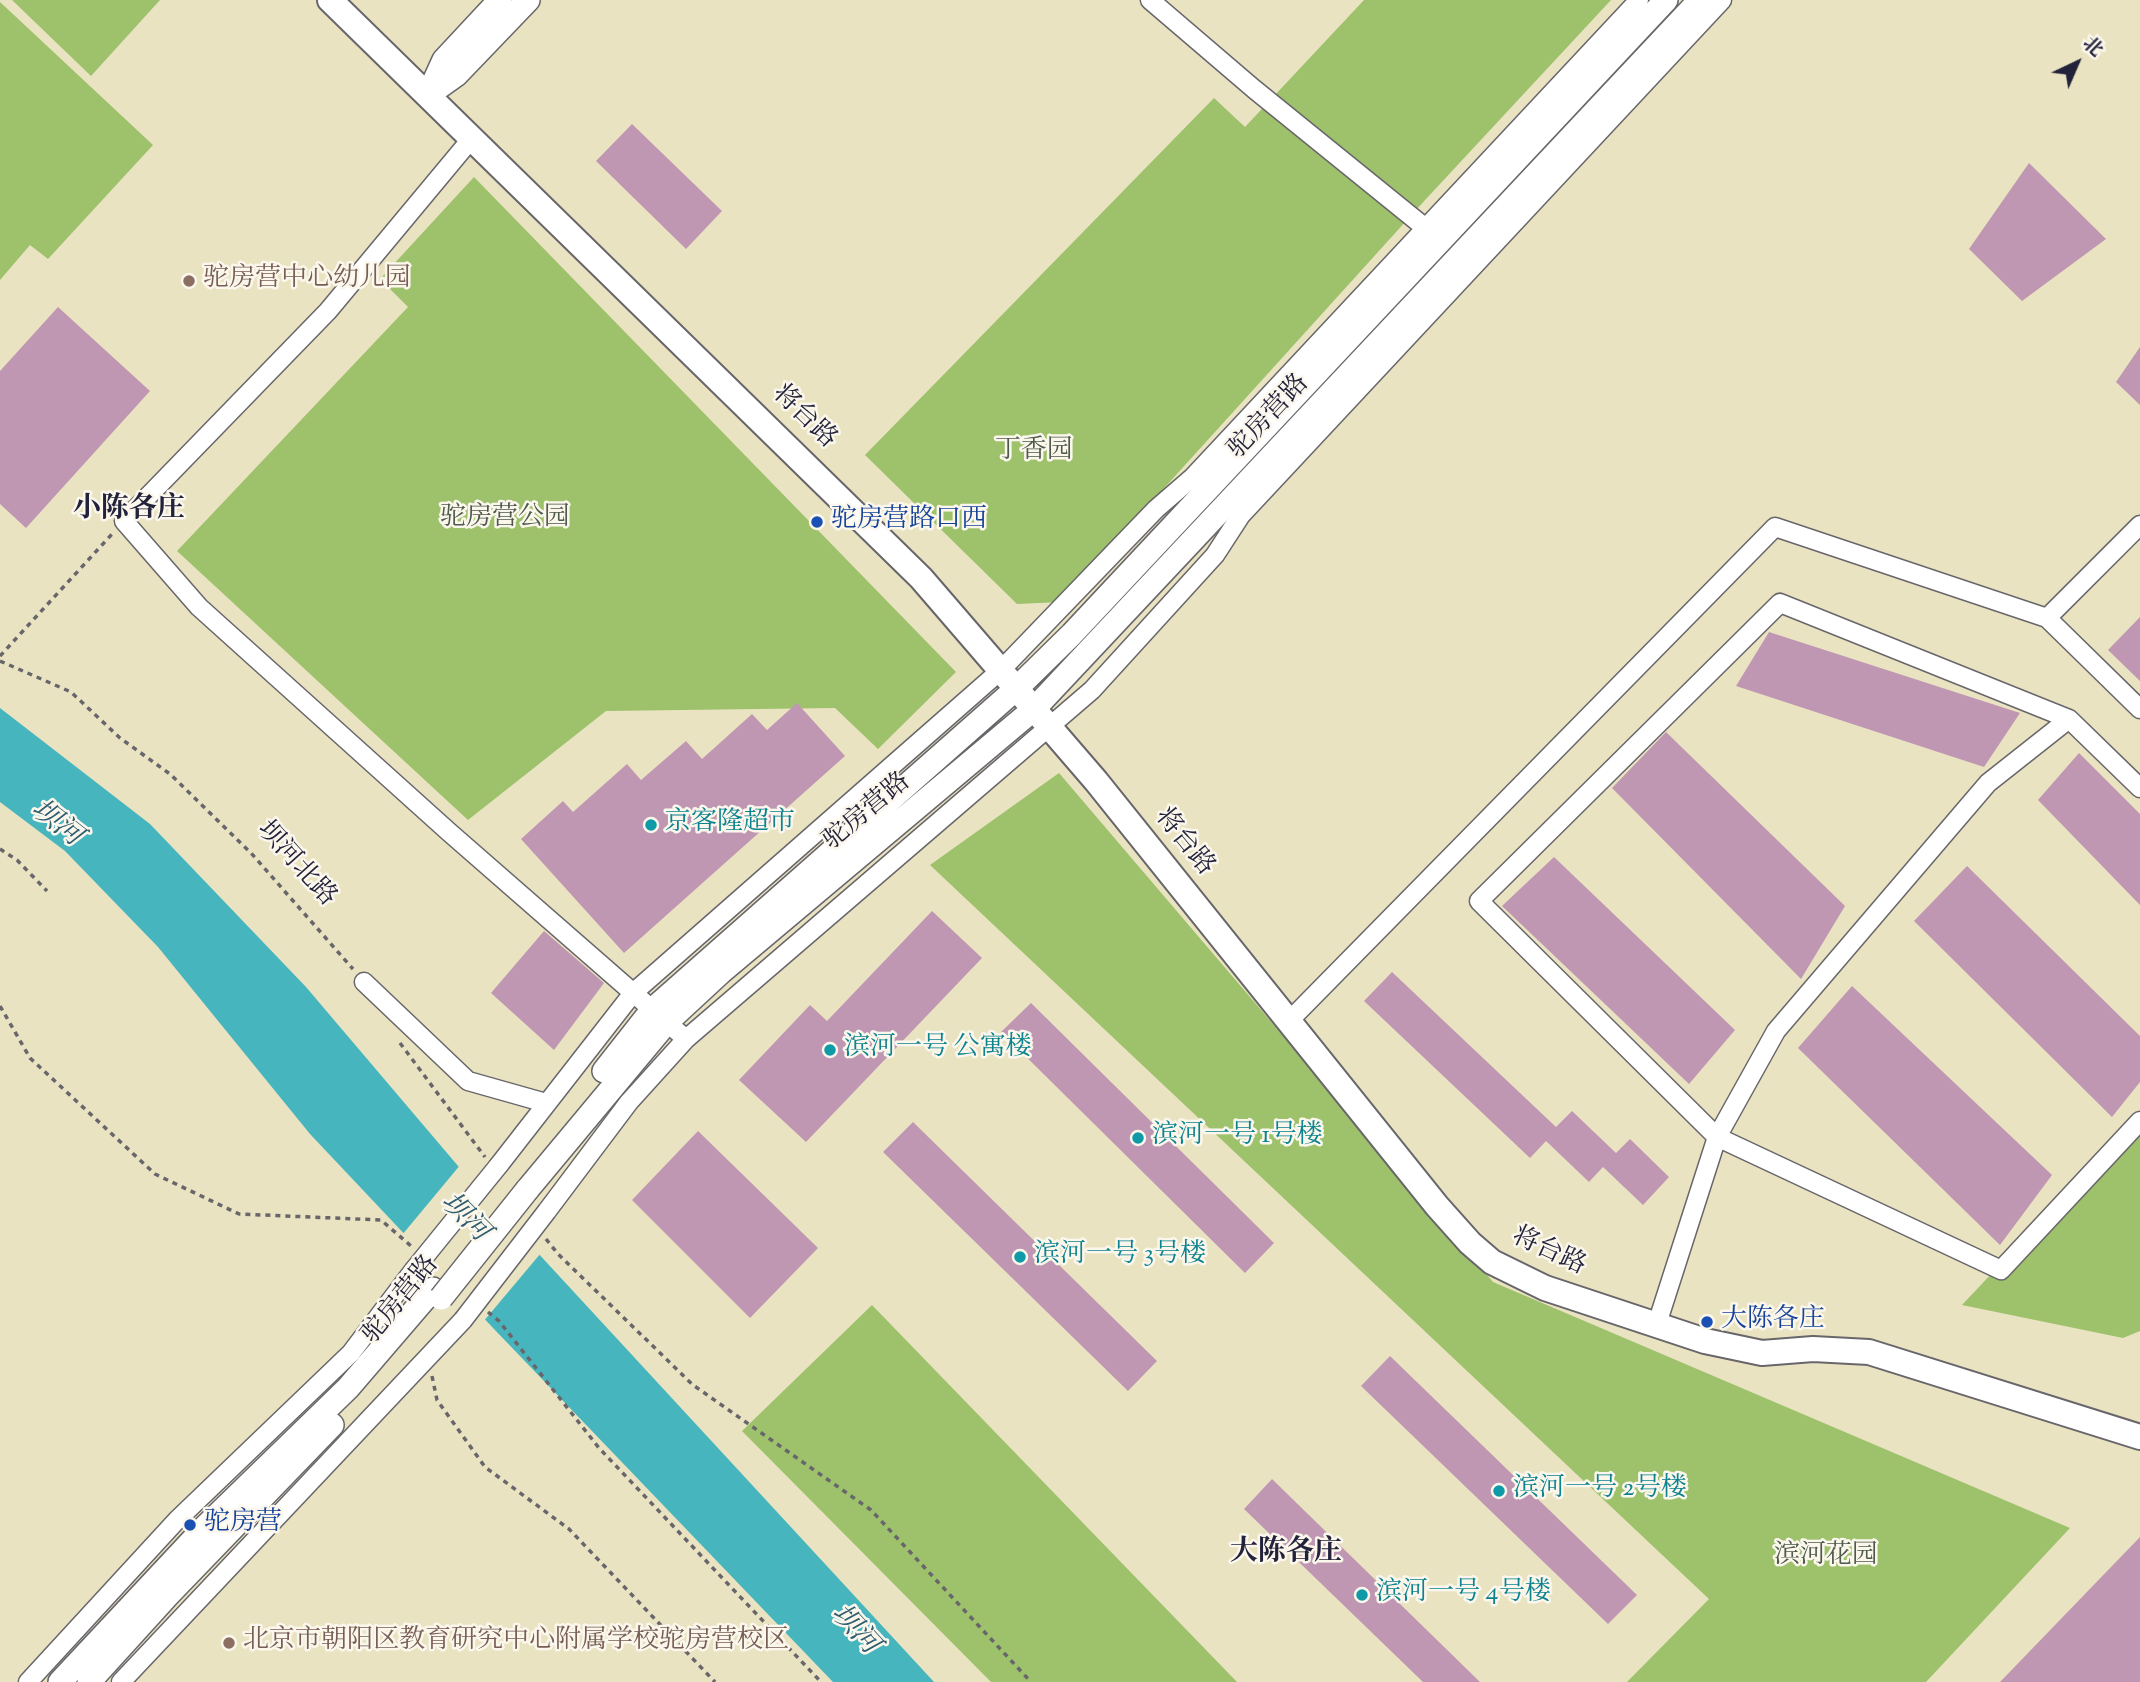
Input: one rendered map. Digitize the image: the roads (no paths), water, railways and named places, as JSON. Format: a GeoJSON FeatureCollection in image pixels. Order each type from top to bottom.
{"type":"FeatureCollection","features":[{"type":"Feature","properties":{"kind":"main road","name":"将台路"},"geometry":{"type":"LineString","coordinates":[[330,0],[861,516],[921,578],[1042,718],[1437,1206],[1471,1244],[1492,1262],[1545,1288],[1656,1327],[1762,1353],[1812,1349],[1869,1352],[2140,1437]]}},
{"type":"Feature","properties":{"kind":"street"},"geometry":{"type":"LineString","coordinates":[[428,94],[443,60],[500,0]]}},
{"type":"Feature","properties":{"kind":"street"},"geometry":{"type":"LineString","coordinates":[[428,94],[456,75],[528,0]]}},
{"type":"Feature","properties":{"kind":"street"},"geometry":{"type":"LineString","coordinates":[[1150,0],[1434,234],[1639,0]]}},
{"type":"Feature","properties":{"kind":"street","name":"驼房营路"},"geometry":{"type":"LineString","coordinates":[[89,1682],[168,1595],[368,1387],[437,1294],[659,1016],[1009,679],[1072,634],[1434,234],[1667,0]]}},
{"type":"Feature","properties":{"kind":"street","name":"驼房营路"},"geometry":{"type":"LineString","coordinates":[[659,1016],[721,972],[1042,718],[1700,0]]}},
{"type":"Feature","properties":{"kind":"street"},"geometry":{"type":"LineString","coordinates":[[121,1682],[463,1320],[629,1102],[686,1039],[1042,718],[1092,690],[1214,555],[1241,515],[1722,0]]}},
{"type":"Feature","properties":{"kind":"street"},"geometry":{"type":"LineString","coordinates":[[472,138],[328,311],[124,522],[199,607],[449,832],[686,1039]]}},
{"type":"Feature","properties":{"kind":"street"},"geometry":{"type":"LineString","coordinates":[[2047,618],[2140,525]]}},
{"type":"Feature","properties":{"kind":"street"},"geometry":{"type":"LineString","coordinates":[[1289,1021],[1775,527],[2047,618],[2140,709]]}},
{"type":"Feature","properties":{"kind":"street"},"geometry":{"type":"LineString","coordinates":[[2140,788],[2069,719],[1780,603],[1479,901],[1717,1137],[2001,1270],[2140,1121]]}},
{"type":"Feature","properties":{"kind":"street"},"geometry":{"type":"LineString","coordinates":[[28,1682],[177,1520],[351,1353],[493,1161],[546,1103],[633,993],[1009,679]]}},
{"type":"Feature","properties":{"kind":"street"},"geometry":{"type":"LineString","coordinates":[[1656,1327],[1717,1137],[1776,1031],[1988,783],[2069,719]]}},
{"type":"Feature","properties":{"kind":"street"},"geometry":{"type":"LineString","coordinates":[[365,982],[468,1081],[546,1103]]}},
{"type":"Feature","properties":{"kind":"street","name":"驼房营路"},"geometry":{"type":"LineString","coordinates":[[60,1682],[205,1527],[348,1388],[437,1294]]}},
{"type":"Feature","properties":{"kind":"water","name":"坝河"},"geometry":{"type":"Polygon","coordinates":[[[0,708],[150,824],[306,987],[464,1173],[934,1682],[833,1682],[494,1329],[310,1134],[158,947],[65,851],[0,802],[0,708]]]}},
{"type":"Feature","properties":{"kind":"place","name":"驼房营中心幼儿园"},"geometry":{"type":"Point","coordinates":[189,281]}},
{"type":"Feature","properties":{"kind":"place","name":"驼房营路口西"},"geometry":{"type":"Point","coordinates":[817,522]}},
{"type":"Feature","properties":{"kind":"place","name":"京客隆超市"},"geometry":{"type":"Point","coordinates":[651,825]}},
{"type":"Feature","properties":{"kind":"place","name":"滨河一号 公寓楼"},"geometry":{"type":"Point","coordinates":[830,1050]}},
{"type":"Feature","properties":{"kind":"place","name":"滨河一号 1号楼"},"geometry":{"type":"Point","coordinates":[1138,1138]}},
{"type":"Feature","properties":{"kind":"place","name":"滨河一号 3号楼"},"geometry":{"type":"Point","coordinates":[1020,1257]}},
{"type":"Feature","properties":{"kind":"place","name":"大陈各庄"},"geometry":{"type":"Point","coordinates":[1707,1322]}},
{"type":"Feature","properties":{"kind":"place","name":"滨河一号 2号楼"},"geometry":{"type":"Point","coordinates":[1499,1491]}},
{"type":"Feature","properties":{"kind":"place","name":"驼房营"},"geometry":{"type":"Point","coordinates":[190,1525]}},
{"type":"Feature","properties":{"kind":"place","name":"滨河一号 4号楼"},"geometry":{"type":"Point","coordinates":[1362,1595]}},
{"type":"Feature","properties":{"kind":"place","name":"北京市朝阳区教育研究中心附属学校驼房营校区"},"geometry":{"type":"Point","coordinates":[229,1643]}},
{"type":"Feature","properties":{"kind":"district","name":"小陈各庄"},"geometry":{"type":"Point","coordinates":[129,511]}},
{"type":"Feature","properties":{"kind":"district","name":"大陈各庄"},"geometry":{"type":"Point","coordinates":[1286,1554]}},
{"type":"Feature","properties":{"kind":"park label","name":"丁香园"},"geometry":{"type":"Point","coordinates":[1034,453]}},
{"type":"Feature","properties":{"kind":"park label","name":"驼房营公园"},"geometry":{"type":"Point","coordinates":[505,520]}},
{"type":"Feature","properties":{"kind":"park label","name":"滨河花园"},"geometry":{"type":"Point","coordinates":[1826,1558]}}]}
